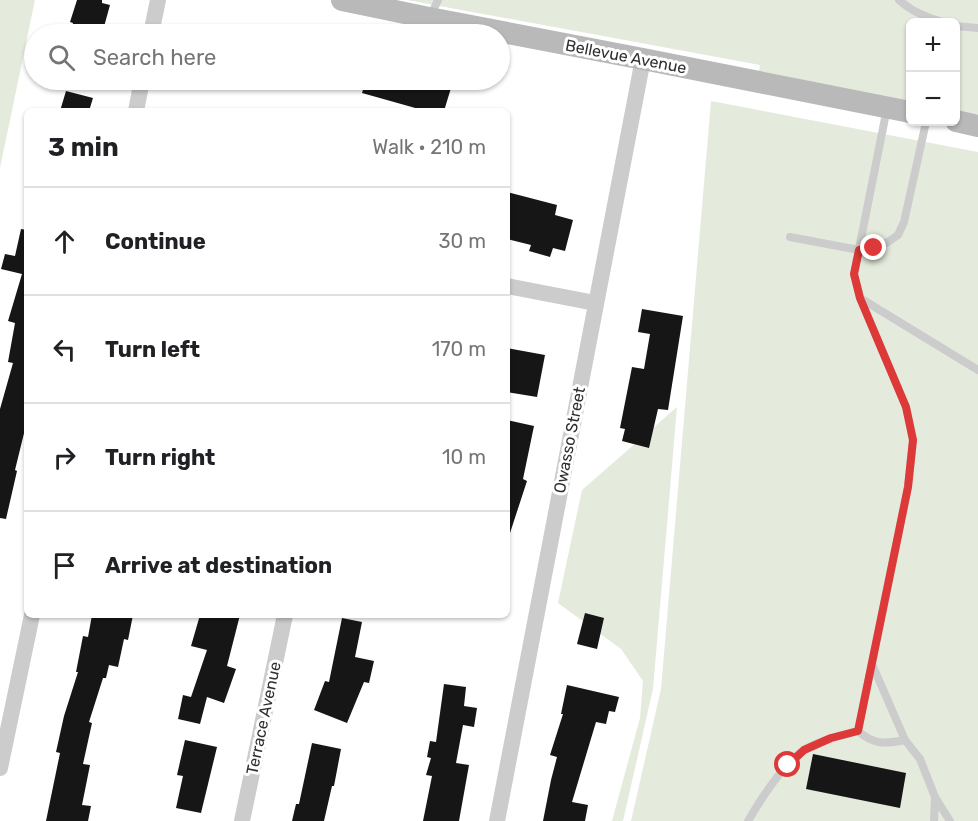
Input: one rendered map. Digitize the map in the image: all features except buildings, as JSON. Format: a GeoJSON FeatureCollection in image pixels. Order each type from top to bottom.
{"type":"FeatureCollection","features":[{"type":"Feature","properties":{"kind":"street"},"geometry":{"type":"LineString","coordinates":[[153,24],[159,0]]}},
{"type":"Feature","properties":{"kind":"street","name":"Bellevue Avenue"},"geometry":{"type":"LineString","coordinates":[[342,0],[434,9],[497,24]]}},
{"type":"Feature","properties":{"kind":"street","name":"Bellevue Avenue"},"geometry":{"type":"LineString","coordinates":[[510,27],[643,59],[906,111]]}},
{"type":"Feature","properties":{"kind":"street","name":"Owasso Street"},"geometry":{"type":"LineString","coordinates":[[497,821],[643,59]]}},
{"type":"Feature","properties":{"kind":"street"},"geometry":{"type":"LineString","coordinates":[[137,108],[140,90]]}},
{"type":"Feature","properties":{"kind":"street"},"geometry":{"type":"LineString","coordinates":[[960,122],[978,126]]}},
{"type":"Feature","properties":{"kind":"street"},"geometry":{"type":"LineString","coordinates":[[510,287],[595,303]]}},
{"type":"Feature","properties":{"kind":"street"},"geometry":{"type":"LineString","coordinates":[[0,768],[31,618]]}},
{"type":"Feature","properties":{"kind":"street","name":"Terrace Avenue"},"geometry":{"type":"LineString","coordinates":[[242,821],[284,618]]}},
{"type":"Feature","properties":{"kind":"lane"},"geometry":{"type":"LineString","coordinates":[[899,0],[930,18]]}},
{"type":"Feature","properties":{"kind":"lane"},"geometry":{"type":"LineString","coordinates":[[960,26],[978,28]]}},
{"type":"Feature","properties":{"kind":"lane"},"geometry":{"type":"LineString","coordinates":[[858,731],[908,487],[913,440],[906,407],[860,298],[854,274],[887,108]]}},
{"type":"Feature","properties":{"kind":"lane"},"geometry":{"type":"LineString","coordinates":[[790,237],[859,250],[874,248],[898,235],[904,222],[925,126]]}},
{"type":"Feature","properties":{"kind":"lane"},"geometry":{"type":"LineString","coordinates":[[860,298],[978,370]]}},
{"type":"Feature","properties":{"kind":"lane"},"geometry":{"type":"LineString","coordinates":[[872,664],[905,740],[920,759],[935,797],[950,821]]}},
{"type":"Feature","properties":{"kind":"lane"},"geometry":{"type":"LineString","coordinates":[[858,731],[868,740],[880,742],[905,740]]}},
{"type":"Feature","properties":{"kind":"lane"},"geometry":{"type":"LineString","coordinates":[[748,821],[788,765],[804,750],[831,738],[858,731]]}},
{"type":"Feature","properties":{"kind":"lane"},"geometry":{"type":"LineString","coordinates":[[934,821],[935,797]]}},
{"type":"Feature","properties":{"kind":"shaded area"},"geometry":{"type":"Polygon","coordinates":[[[0,0],[35,0],[30,24],[24,24],[24,53],[0,168],[0,0]]]}},
{"type":"Feature","properties":{"kind":"shaded area"},"geometry":{"type":"Polygon","coordinates":[[[407,0],[978,0],[978,115],[960,112],[960,18],[906,18],[906,101],[759,71],[760,65],[407,0]]]}},
{"type":"Feature","properties":{"kind":"shaded area"},"geometry":{"type":"Polygon","coordinates":[[[711,101],[978,152],[978,821],[631,821],[661,689],[711,101]]]}},
{"type":"Feature","properties":{"kind":"shaded area"},"geometry":{"type":"Polygon","coordinates":[[[677,407],[653,689],[623,821],[612,821],[640,718],[643,681],[621,649],[558,603],[582,490],[677,407]]]}},
{"type":"Feature","properties":{"kind":"route"},"geometry":{"type":"LineString","coordinates":[[788,765],[804,750],[831,738],[858,731],[908,487],[913,440],[906,407],[860,298],[854,274],[859,250],[874,248]]}}]}
